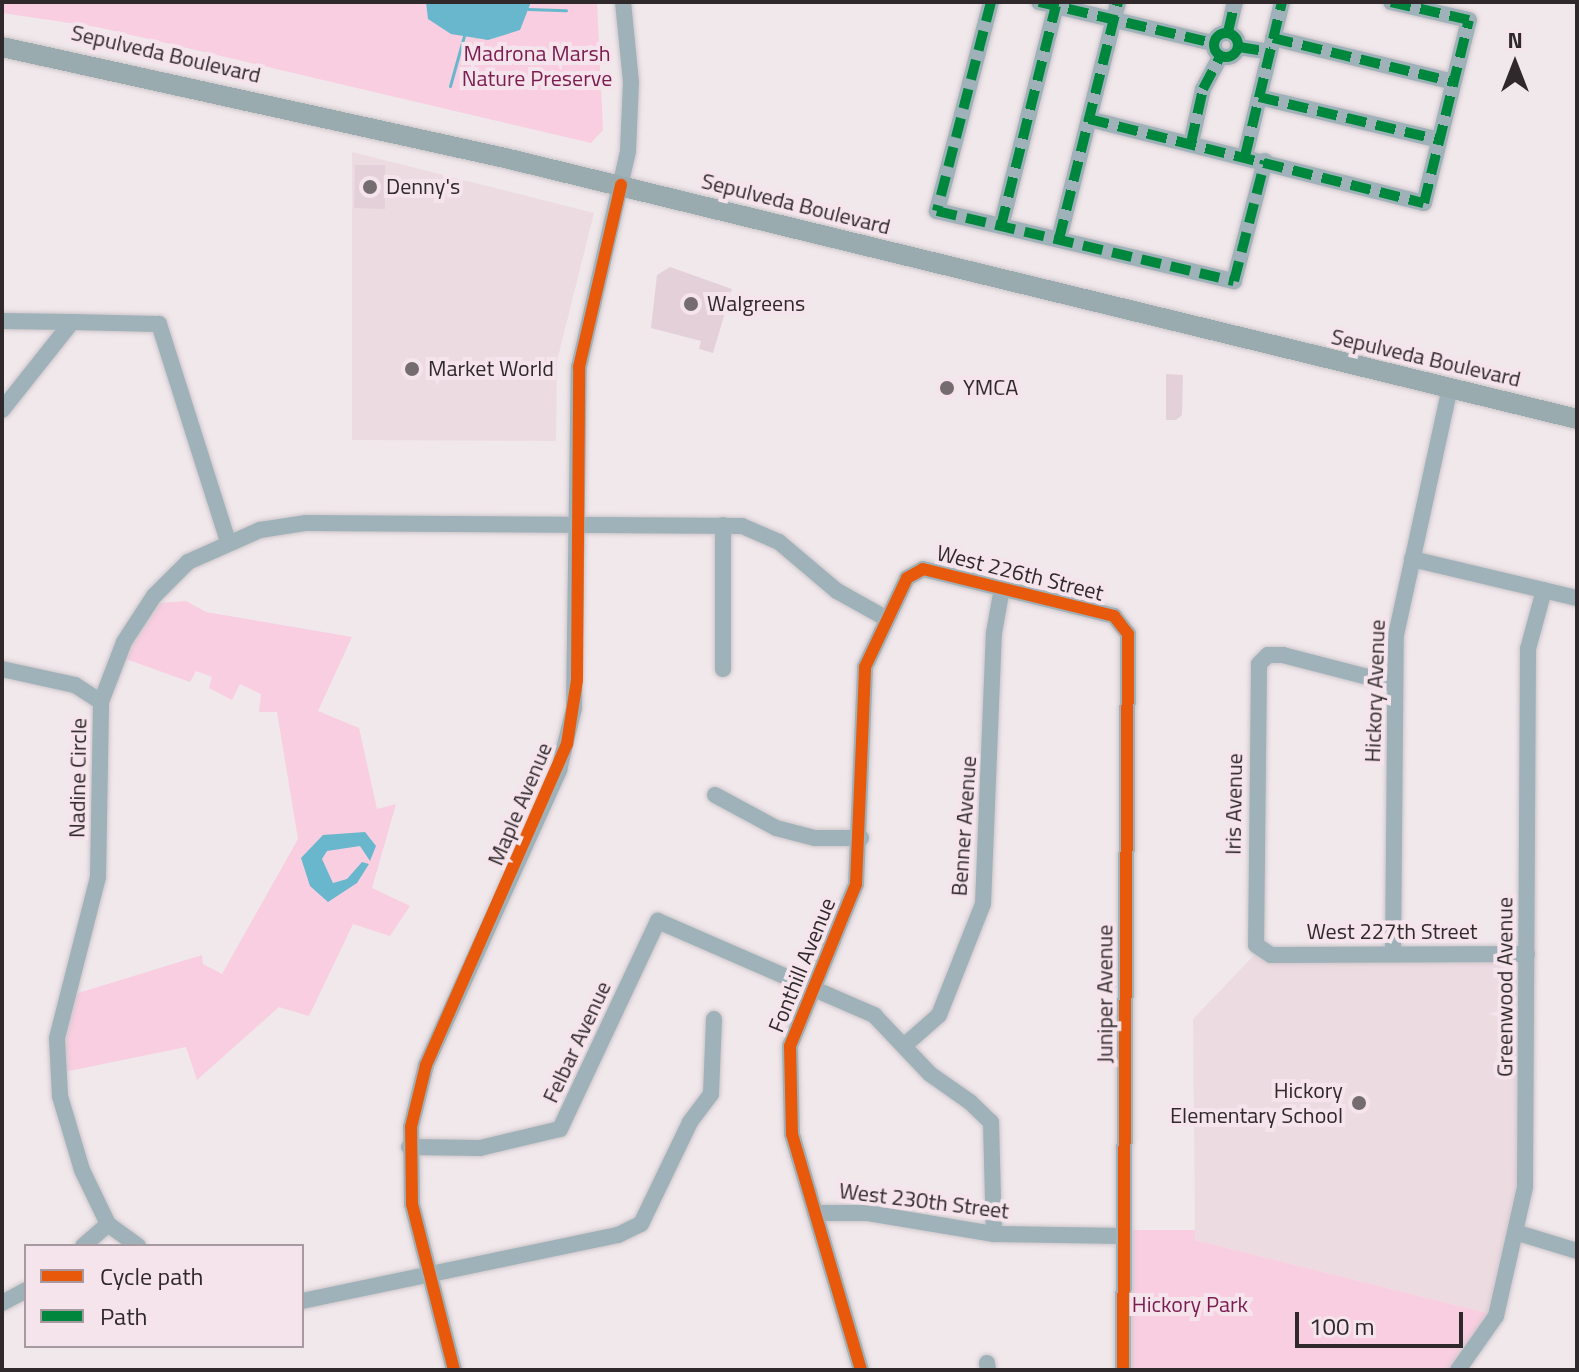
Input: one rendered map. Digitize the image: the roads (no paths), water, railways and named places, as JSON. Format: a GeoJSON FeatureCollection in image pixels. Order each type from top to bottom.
{"type":"FeatureCollection","features":[{"type":"Feature","properties":{"kind":"main road","name":"Sepulveda Boulevard"},"geometry":{"type":"LineString","coordinates":[[2,47],[81,59],[621,185],[1577,419]]}},
{"type":"Feature","properties":{"kind":"street","name":"Maple Avenue"},"geometry":{"type":"LineString","coordinates":[[454,1370],[412,1204],[409,1147],[426,1065],[567,744],[577,680],[579,367],[621,185],[630,116],[623,2]]}},
{"type":"Feature","properties":{"kind":"street"},"geometry":{"type":"LineString","coordinates":[[991,2],[937,211],[1234,281],[1265,161]]}},
{"type":"Feature","properties":{"kind":"street"},"geometry":{"type":"LineString","coordinates":[[1039,2],[1114,20],[1234,56],[1239,47]]}},
{"type":"Feature","properties":{"kind":"street"},"geometry":{"type":"LineString","coordinates":[[1059,239],[1118,2]]}},
{"type":"Feature","properties":{"kind":"street"},"geometry":{"type":"LineString","coordinates":[[1191,143],[1203,89],[1216,50],[1228,32],[1235,2]]}},
{"type":"Feature","properties":{"kind":"street"},"geometry":{"type":"LineString","coordinates":[[1245,156],[1282,2]]}},
{"type":"Feature","properties":{"kind":"street"},"geometry":{"type":"LineString","coordinates":[[1089,119],[1424,203],[1469,20],[1392,2]]}},
{"type":"Feature","properties":{"kind":"street"},"geometry":{"type":"LineString","coordinates":[[1001,226],[1056,6]]}},
{"type":"Feature","properties":{"kind":"street"},"geometry":{"type":"LineString","coordinates":[[1228,32],[1239,47]]}},
{"type":"Feature","properties":{"kind":"street"},"geometry":{"type":"LineString","coordinates":[[1239,47],[1271,45],[1453,82]]}},
{"type":"Feature","properties":{"kind":"street"},"geometry":{"type":"LineString","coordinates":[[1259,97],[1439,140]]}},
{"type":"Feature","properties":{"kind":"street"},"geometry":{"type":"LineString","coordinates":[[2,321],[159,324],[228,542]]}},
{"type":"Feature","properties":{"kind":"street"},"geometry":{"type":"LineString","coordinates":[[2,410],[72,322]]}},
{"type":"Feature","properties":{"kind":"street","name":"Hickory Avenue"},"geometry":{"type":"LineString","coordinates":[[1393,954],[1397,620],[1450,388]]}},
{"type":"Feature","properties":{"kind":"street","name":"Nadine Circle"},"geometry":{"type":"LineString","coordinates":[[108,1224],[60,1096],[57,1038],[98,877],[101,702],[124,642],[154,596],[188,562],[228,542],[306,523],[578,525]]}},
{"type":"Feature","properties":{"kind":"street"},"geometry":{"type":"LineString","coordinates":[[578,525],[723,525],[760,531],[837,591],[887,619]]}},
{"type":"Feature","properties":{"kind":"street"},"geometry":{"type":"LineString","coordinates":[[723,525],[723,669]]}},
{"type":"Feature","properties":{"kind":"street"},"geometry":{"type":"LineString","coordinates":[[1412,559],[1577,598]]}},
{"type":"Feature","properties":{"kind":"street","name":"West 226th Street"},"geometry":{"type":"LineString","coordinates":[[887,619],[914,571],[1002,588],[1122,620]]}},
{"type":"Feature","properties":{"kind":"street","name":"Benner Avenue"},"geometry":{"type":"LineString","coordinates":[[905,1045],[939,1015],[983,904],[994,633],[1002,588]]}},
{"type":"Feature","properties":{"kind":"street","name":"Greenwood Avenue"},"geometry":{"type":"LineString","coordinates":[[1458,1370],[1492,1327],[1518,1233],[1525,1187],[1528,649],[1544,590]]}},
{"type":"Feature","properties":{"kind":"street","name":"Fonthill Avenue"},"geometry":{"type":"LineString","coordinates":[[861,1370],[792,1134],[787,1089],[790,1046],[856,884],[861,838],[862,685],[887,619]]}},
{"type":"Feature","properties":{"kind":"street","name":"Juniper Avenue"},"geometry":{"type":"LineString","coordinates":[[1122,620],[1128,634],[1123,1370]]}},
{"type":"Feature","properties":{"kind":"street","name":"Iris Avenue"},"geometry":{"type":"LineString","coordinates":[[1259,950],[1257,672],[1263,659],[1283,655],[1395,684]]}},
{"type":"Feature","properties":{"kind":"street"},"geometry":{"type":"LineString","coordinates":[[2,669],[75,685],[101,702]]}},
{"type":"Feature","properties":{"kind":"street"},"geometry":{"type":"LineString","coordinates":[[715,795],[776,828],[815,838],[861,838]]}},
{"type":"Feature","properties":{"kind":"street","name":"Felbar Avenue"},"geometry":{"type":"LineString","coordinates":[[409,1147],[480,1148],[560,1129],[658,921],[815,989]]}},
{"type":"Feature","properties":{"kind":"street","name":"West 227th Street"},"geometry":{"type":"LineString","coordinates":[[1259,950],[1527,954]]}},
{"type":"Feature","properties":{"kind":"street"},"geometry":{"type":"LineString","coordinates":[[815,989],[874,1015],[991,1122],[994,1234]]}},
{"type":"Feature","properties":{"kind":"street"},"geometry":{"type":"LineString","coordinates":[[304,1301],[618,1235],[641,1224],[690,1122],[711,1094],[714,1019]]}},
{"type":"Feature","properties":{"kind":"street","name":"West 230th Street"},"geometry":{"type":"LineString","coordinates":[[815,1213],[868,1213],[994,1234],[1124,1236]]}},
{"type":"Feature","properties":{"kind":"street"},"geometry":{"type":"LineString","coordinates":[[85,1244],[108,1224],[135,1244]]}},
{"type":"Feature","properties":{"kind":"street"},"geometry":{"type":"LineString","coordinates":[[1518,1233],[1577,1251]]}},
{"type":"Feature","properties":{"kind":"street"},"geometry":{"type":"LineString","coordinates":[[2,1303],[24,1291]]}},
{"type":"Feature","properties":{"kind":"water"},"geometry":{"type":"Polygon","coordinates":[[[426,2],[531,2],[520,30],[488,40],[451,34],[428,19],[426,2]]]}},
{"type":"Feature","properties":{"kind":"water"},"geometry":{"type":"Polygon","coordinates":[[[365,832],[376,846],[370,861],[360,846],[327,851],[322,859],[333,883],[347,879],[362,862],[369,864],[357,883],[328,902],[310,886],[301,858],[323,835],[365,832]]]}},
{"type":"Feature","properties":{"kind":"waterway"},"geometry":{"type":"LineString","coordinates":[[528,9],[566,10]]}},
{"type":"Feature","properties":{"kind":"waterway"},"geometry":{"type":"LineString","coordinates":[[450,86],[464,36]]}},
{"type":"Feature","properties":{"kind":"place","name":"Denny's"},"geometry":{"type":"Point","coordinates":[370,187]}},
{"type":"Feature","properties":{"kind":"place","name":"Walgreens"},"geometry":{"type":"Point","coordinates":[691,304]}},
{"type":"Feature","properties":{"kind":"place","name":"Market World"},"geometry":{"type":"Point","coordinates":[412,369]}},
{"type":"Feature","properties":{"kind":"place","name":"YMCA"},"geometry":{"type":"Point","coordinates":[947,388]}},
{"type":"Feature","properties":{"kind":"place","name":"Hickory Elementary School"},"geometry":{"type":"Point","coordinates":[1359,1103]}},
{"type":"Feature","properties":{"kind":"park label","name":"Madrona Marsh Nature Preserve"},"geometry":{"type":"Point","coordinates":[537,66]}},
{"type":"Feature","properties":{"kind":"park label","name":"Hickory Park"},"geometry":{"type":"Point","coordinates":[1190,1305]}}]}
